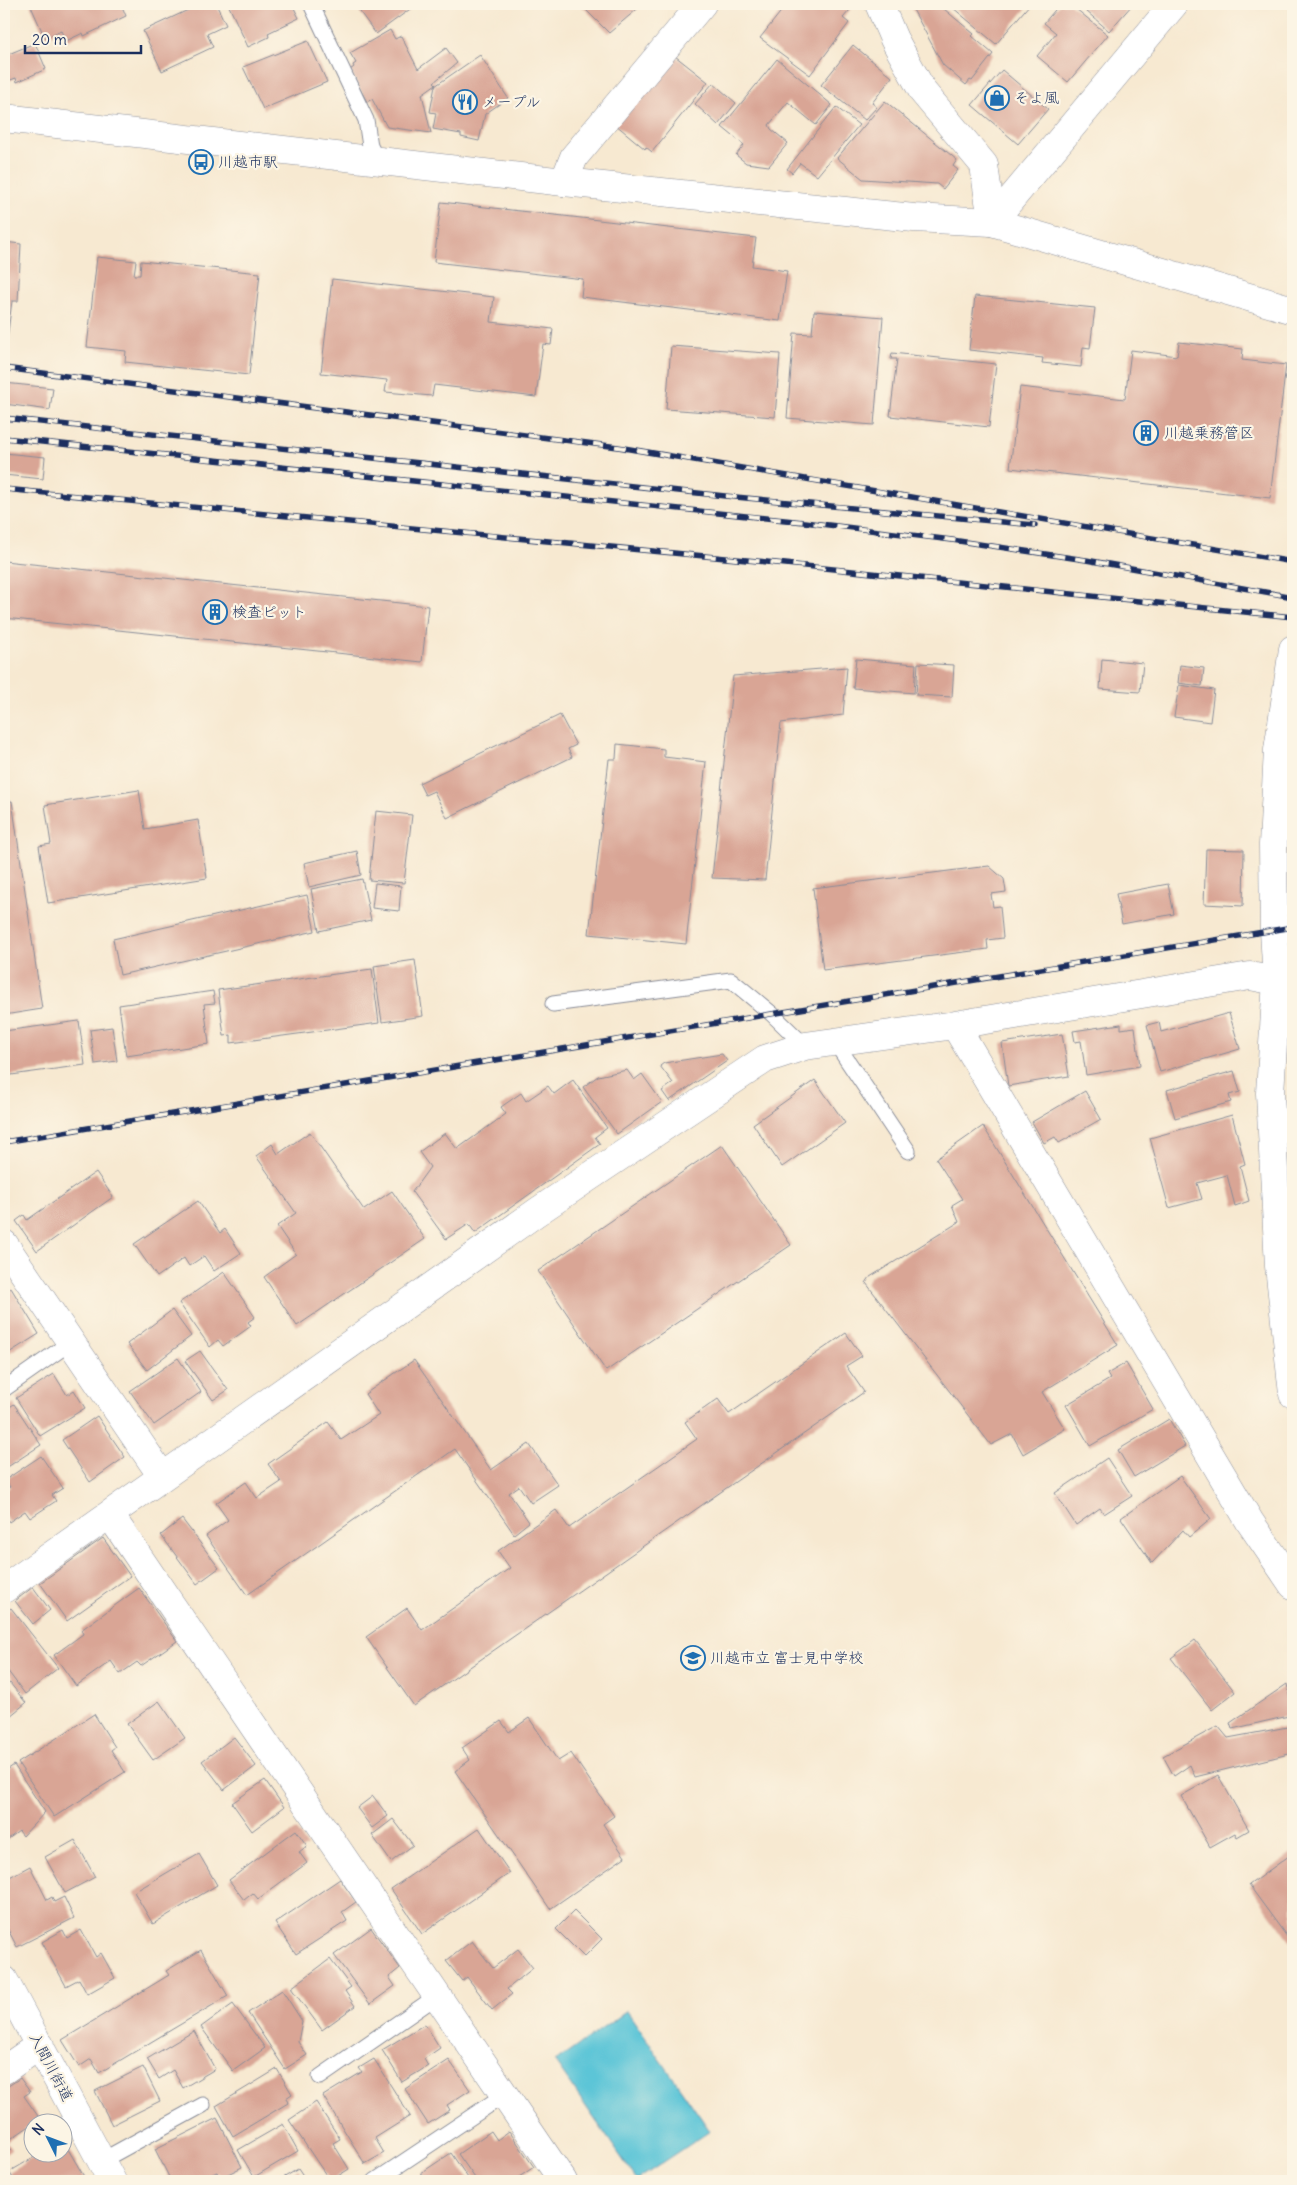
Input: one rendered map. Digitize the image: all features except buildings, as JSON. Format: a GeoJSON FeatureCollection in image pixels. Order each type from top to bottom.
{"type":"FeatureCollection","features":[{"type":"Feature","properties":{"kind":"street"},"geometry":{"type":"LineString","coordinates":[[564,182],[574,157],[702,4]]}},
{"type":"Feature","properties":{"kind":"street"},"geometry":{"type":"LineString","coordinates":[[879,4],[894,39],[923,92],[984,165],[992,222]]}},
{"type":"Feature","properties":{"kind":"street"},"geometry":{"type":"LineString","coordinates":[[992,222],[1174,4]]}},
{"type":"Feature","properties":{"kind":"street"},"geometry":{"type":"LineString","coordinates":[[4,118],[564,182],[914,218],[992,222],[1293,310]]}},
{"type":"Feature","properties":{"kind":"street"},"geometry":{"type":"LineString","coordinates":[[1293,649],[1278,750],[1274,826],[1274,931],[1285,982],[1270,1093],[1279,1266],[1293,1394]]}},
{"type":"Feature","properties":{"kind":"street"},"geometry":{"type":"LineString","coordinates":[[4,1589],[537,1212],[765,1059],[805,1046],[955,1025],[1250,976],[1285,982]]}},
{"type":"Feature","properties":{"kind":"street"},"geometry":{"type":"LineString","coordinates":[[955,1025],[1250,1522],[1293,1584]]}},
{"type":"Feature","properties":{"kind":"street"},"geometry":{"type":"LineString","coordinates":[[4,1244],[162,1476]]}},
{"type":"Feature","properties":{"kind":"street"},"geometry":{"type":"LineString","coordinates":[[110,1514],[563,2181]]}},
{"type":"Feature","properties":{"kind":"street","name":"入間川街道"},"geometry":{"type":"LineString","coordinates":[[4,1980],[106,2171]]}},
{"type":"Feature","properties":{"kind":"street"},"geometry":{"type":"LineString","coordinates":[[4,2070],[40,2045]]}},
{"type":"Feature","properties":{"kind":"lane"},"geometry":{"type":"LineString","coordinates":[[311,4],[366,120],[370,146],[377,160]]}},
{"type":"Feature","properties":{"kind":"lane"},"geometry":{"type":"LineString","coordinates":[[553,1004],[731,980],[772,1014],[805,1046]]}},
{"type":"Feature","properties":{"kind":"lane"},"geometry":{"type":"LineString","coordinates":[[835,1042],[908,1151]]}},
{"type":"Feature","properties":{"kind":"lane"},"geometry":{"type":"LineString","coordinates":[[4,1389],[71,1342]]}},
{"type":"Feature","properties":{"kind":"lane"},"geometry":{"type":"LineString","coordinates":[[320,2077],[437,1996]]}},
{"type":"Feature","properties":{"kind":"lane"},"geometry":{"type":"LineString","coordinates":[[375,2181],[504,2094]]}},
{"type":"Feature","properties":{"kind":"lane"},"geometry":{"type":"LineString","coordinates":[[106,2171],[203,2105]]}},
{"type":"Feature","properties":{"kind":"water"},"geometry":{"type":"Polygon","coordinates":[[[627,2011],[710,2131],[637,2180],[555,2062],[627,2011]]]}},
{"type":"Feature","properties":{"kind":"railway"},"geometry":{"type":"LineString","coordinates":[[4,368],[618,447],[1293,562]]}},
{"type":"Feature","properties":{"kind":"railway"},"geometry":{"type":"LineString","coordinates":[[4,418],[725,496],[1035,525]]}},
{"type":"Feature","properties":{"kind":"railway"},"geometry":{"type":"LineString","coordinates":[[4,438],[804,522],[952,540],[1086,560],[1293,597]]}},
{"type":"Feature","properties":{"kind":"railway"},"geometry":{"type":"LineString","coordinates":[[4,489],[757,561],[1293,617]]}},
{"type":"Feature","properties":{"kind":"railway"},"geometry":{"type":"LineString","coordinates":[[4,1142],[1293,927]]}},
{"type":"Feature","properties":{"kind":"place","name":"そよ風"},"geometry":{"type":"Point","coordinates":[997,98]}},
{"type":"Feature","properties":{"kind":"place","name":"メープル"},"geometry":{"type":"Point","coordinates":[465,102]}},
{"type":"Feature","properties":{"kind":"place","name":"川越市駅"},"geometry":{"type":"Point","coordinates":[201,162]}},
{"type":"Feature","properties":{"kind":"place","name":"川越乗務管区"},"geometry":{"type":"Point","coordinates":[1146,433]}},
{"type":"Feature","properties":{"kind":"place","name":"検査ピット"},"geometry":{"type":"Point","coordinates":[215,612]}},
{"type":"Feature","properties":{"kind":"place","name":"川越市立 富士見中学校"},"geometry":{"type":"Point","coordinates":[693,1658]}}]}
